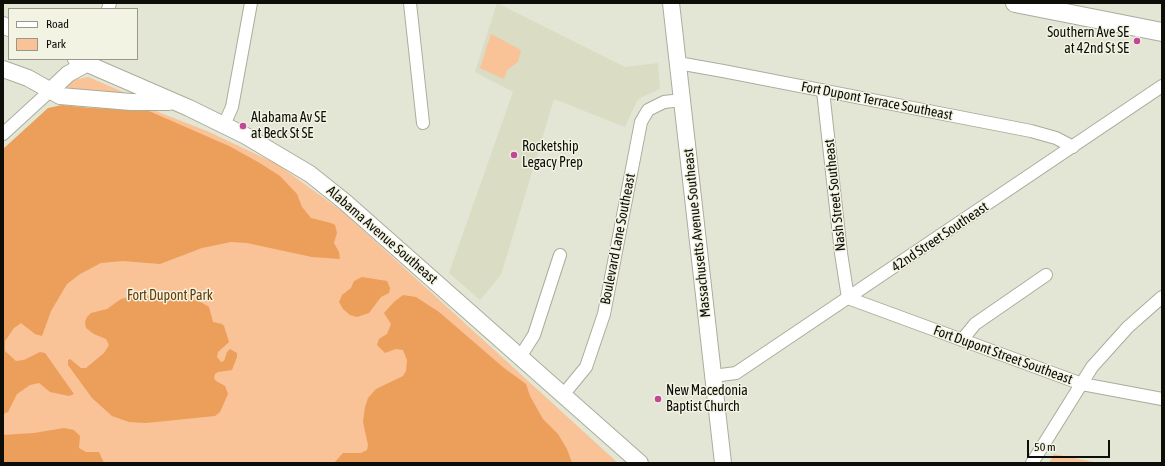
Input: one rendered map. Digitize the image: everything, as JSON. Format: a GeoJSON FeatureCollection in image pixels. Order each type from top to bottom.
{"type":"FeatureCollection","features":[{"type":"Feature","properties":{"kind":"main road"},"geometry":{"type":"LineString","coordinates":[[1015,3],[1162,32]]}},
{"type":"Feature","properties":{"kind":"street"},"geometry":{"type":"LineString","coordinates":[[224,125],[231,110],[251,3]]}},
{"type":"Feature","properties":{"kind":"street"},"geometry":{"type":"LineString","coordinates":[[410,3],[423,123]]}},
{"type":"Feature","properties":{"kind":"street","name":"Massachusetts Avenue Southeast"},"geometry":{"type":"LineString","coordinates":[[671,3],[723,463]]}},
{"type":"Feature","properties":{"kind":"street"},"geometry":{"type":"LineString","coordinates":[[3,134],[68,74],[85,61]]}},
{"type":"Feature","properties":{"kind":"street","name":"Alabama Avenue Southeast"},"geometry":{"type":"LineString","coordinates":[[85,61],[224,125],[284,157],[336,193],[640,463]]}},
{"type":"Feature","properties":{"kind":"street","name":"Fort Dupont Terrace Southeast"},"geometry":{"type":"LineString","coordinates":[[678,63],[1031,131],[1056,138],[1073,147]]}},
{"type":"Feature","properties":{"kind":"street"},"geometry":{"type":"LineString","coordinates":[[3,69],[28,78],[60,96],[68,98],[131,102],[174,102]]}},
{"type":"Feature","properties":{"kind":"street","name":"42nd Street Southeast"},"geometry":{"type":"LineString","coordinates":[[713,376],[736,373],[1162,86]]}},
{"type":"Feature","properties":{"kind":"street","name":"Nash Street Southeast"},"geometry":{"type":"LineString","coordinates":[[824,91],[841,253],[848,298]]}},
{"type":"Feature","properties":{"kind":"street","name":"Boulevard Lane Southeast"},"geometry":{"type":"LineString","coordinates":[[564,395],[586,367],[604,314],[641,122],[648,110],[664,102],[682,100]]}},
{"type":"Feature","properties":{"kind":"street"},"geometry":{"type":"LineString","coordinates":[[520,357],[534,336],[560,255]]}},
{"type":"Feature","properties":{"kind":"street"},"geometry":{"type":"LineString","coordinates":[[962,340],[975,324],[1046,275]]}},
{"type":"Feature","properties":{"kind":"street"},"geometry":{"type":"LineString","coordinates":[[1032,463],[1092,367],[1117,338],[1162,297]]}},
{"type":"Feature","properties":{"kind":"street","name":"Fort Dupont Street Southeast"},"geometry":{"type":"LineString","coordinates":[[848,298],[1082,384],[1162,399]]}},
{"type":"Feature","properties":{"kind":"shaded area","name":"Rocketship Legacy Prep"},"geometry":{"type":"Polygon","coordinates":[[[497,3],[625,67],[658,63],[660,89],[642,97],[637,101],[625,127],[554,99],[501,275],[480,300],[449,273],[513,92],[475,72],[497,3]]]}},
{"type":"Feature","properties":{"kind":"shaded area"},"geometry":{"type":"Polygon","coordinates":[[[62,105],[149,111],[229,146],[258,162],[280,176],[297,194],[302,207],[311,218],[335,225],[337,233],[334,243],[339,252],[340,259],[312,257],[247,243],[231,242],[202,248],[160,264],[123,261],[101,263],[80,274],[67,284],[51,311],[42,336],[35,334],[21,323],[14,328],[5,341],[5,351],[16,361],[24,360],[40,352],[45,353],[74,394],[69,396],[50,392],[39,383],[30,385],[17,394],[8,412],[3,414],[3,149],[48,108],[62,105]]]}},
{"type":"Feature","properties":{"kind":"shaded area"},"geometry":{"type":"Polygon","coordinates":[[[362,277],[387,281],[390,288],[389,293],[381,297],[369,313],[357,317],[350,315],[343,309],[339,302],[342,295],[351,288],[354,281],[362,277]]]}},
{"type":"Feature","properties":{"kind":"shaded area"},"geometry":{"type":"Polygon","coordinates":[[[142,294],[161,301],[179,296],[199,301],[209,307],[213,322],[224,326],[229,342],[218,352],[217,357],[221,362],[224,361],[227,352],[230,349],[237,353],[237,357],[232,370],[218,372],[215,374],[214,378],[216,381],[225,386],[228,394],[220,412],[215,416],[146,423],[129,422],[112,416],[92,398],[68,365],[68,360],[70,359],[81,368],[86,368],[104,353],[109,345],[106,339],[94,334],[86,328],[85,322],[91,313],[107,309],[121,299],[142,294]]]}},
{"type":"Feature","properties":{"kind":"shaded area"},"geometry":{"type":"Polygon","coordinates":[[[403,295],[416,297],[439,312],[504,368],[526,384],[530,396],[543,419],[558,434],[567,449],[572,463],[334,463],[343,453],[361,453],[367,450],[368,445],[363,422],[368,398],[376,389],[403,376],[406,371],[407,360],[403,350],[396,349],[385,353],[377,345],[379,339],[387,334],[391,324],[384,313],[403,295]]]}},
{"type":"Feature","properties":{"kind":"shaded area"},"geometry":{"type":"Polygon","coordinates":[[[64,428],[74,430],[80,436],[79,448],[86,452],[99,452],[104,463],[3,463],[3,435],[34,433],[64,428]]]}},
{"type":"Feature","properties":{"kind":"green space"},"geometry":{"type":"Polygon","coordinates":[[[491,34],[521,50],[518,62],[507,70],[504,79],[480,68],[491,34]]]}},
{"type":"Feature","properties":{"kind":"green space"},"geometry":{"type":"Polygon","coordinates":[[[88,77],[128,94],[64,90],[74,80],[88,77]]]}},
{"type":"Feature","properties":{"kind":"green space","name":"Fort Dupont Park"},"geometry":{"type":"Polygon","coordinates":[[[52,108],[148,108],[207,131],[277,164],[343,212],[618,463],[3,463],[3,152],[52,108]]]}},
{"type":"Feature","properties":{"kind":"green space"},"geometry":{"type":"Polygon","coordinates":[[[1054,454],[1099,463],[1049,463],[1054,454]]]}},
{"type":"Feature","properties":{"kind":"place","name":"Southern Ave SE at 42nd St SE"},"geometry":{"type":"Point","coordinates":[1137,41]}},
{"type":"Feature","properties":{"kind":"place","name":"Alabama Av SE at Beck St SE"},"geometry":{"type":"Point","coordinates":[243,126]}},
{"type":"Feature","properties":{"kind":"place","name":"Rocketship Legacy Prep"},"geometry":{"type":"Point","coordinates":[514,155]}},
{"type":"Feature","properties":{"kind":"place","name":"New Macedonia Baptist Church"},"geometry":{"type":"Point","coordinates":[658,399]}}]}
